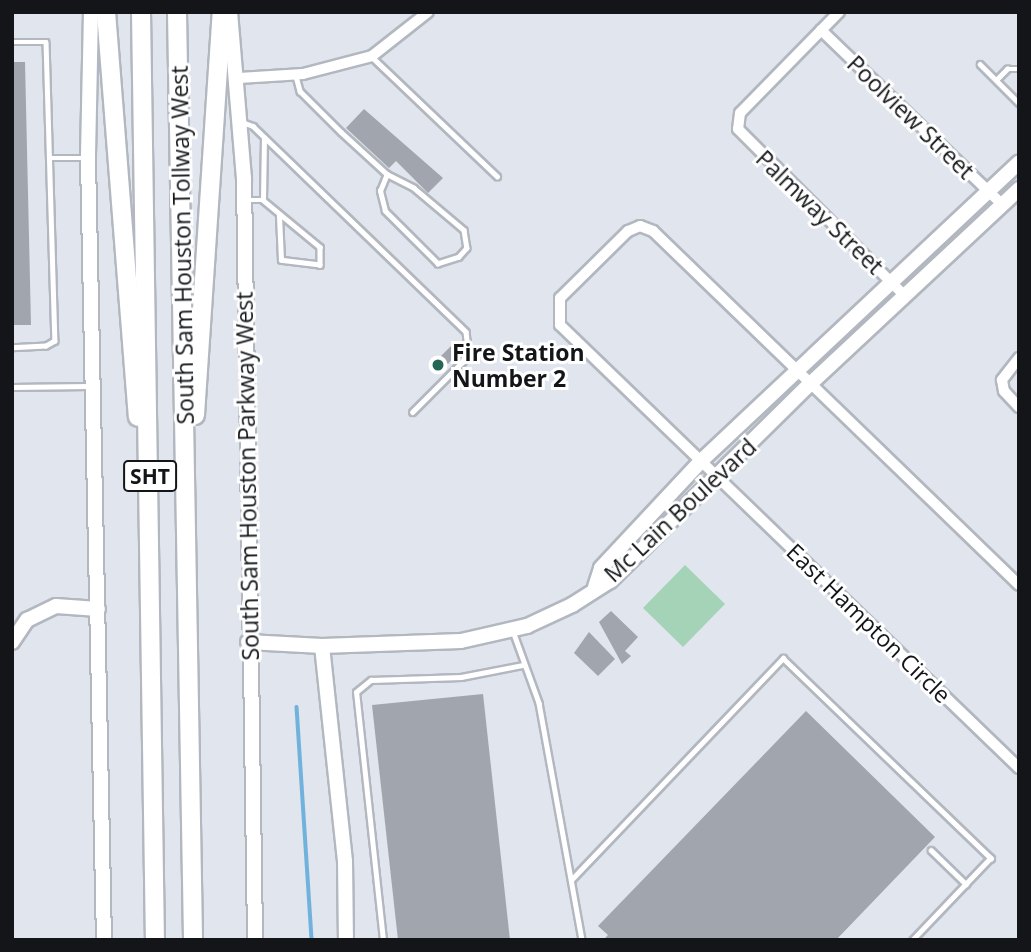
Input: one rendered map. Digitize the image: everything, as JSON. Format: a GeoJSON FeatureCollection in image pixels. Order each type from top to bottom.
{"type":"FeatureCollection","features":[{"type":"Feature","properties":{"kind":"highway"},"geometry":{"type":"LineString","coordinates":[[106,12],[152,571]]}},
{"type":"Feature","properties":{"kind":"highway","name":"South Sam Houston Tollway West"},"geometry":{"type":"LineString","coordinates":[[141,12],[152,571],[155,940]]}},
{"type":"Feature","properties":{"kind":"highway","name":"South Sam Houston Tollway West"},"geometry":{"type":"LineString","coordinates":[[177,12],[193,940]]}},
{"type":"Feature","properties":{"kind":"highway"},"geometry":{"type":"LineString","coordinates":[[187,537],[222,12]]}},
{"type":"Feature","properties":{"kind":"main road"},"geometry":{"type":"LineString","coordinates":[[91,12],[88,158],[104,940]]}},
{"type":"Feature","properties":{"kind":"main road","name":"South Sam Houston Parkway West"},"geometry":{"type":"LineString","coordinates":[[230,12],[239,78],[244,200],[248,642],[255,940]]}},
{"type":"Feature","properties":{"kind":"main road","name":"Mc Lain Boulevard"},"geometry":{"type":"LineString","coordinates":[[594,587],[601,568],[701,461],[794,369],[1019,162]]}},
{"type":"Feature","properties":{"kind":"main road","name":"Mc Lain Boulevard"},"geometry":{"type":"LineString","coordinates":[[594,587],[611,581],[719,478],[810,384],[1019,189]]}},
{"type":"Feature","properties":{"kind":"main road"},"geometry":{"type":"LineString","coordinates":[[638,529],[652,542]]}},
{"type":"Feature","properties":{"kind":"main road"},"geometry":{"type":"LineString","coordinates":[[248,642],[322,646],[461,642],[513,631],[553,615],[594,587]]}},
{"type":"Feature","properties":{"kind":"main road"},"geometry":{"type":"LineString","coordinates":[[12,642],[27,620],[56,606],[98,608]]}},
{"type":"Feature","properties":{"kind":"main road"},"geometry":{"type":"LineString","coordinates":[[322,646],[345,860],[346,940]]}},
{"type":"Feature","properties":{"kind":"street"},"geometry":{"type":"LineString","coordinates":[[239,78],[296,75],[332,69],[372,56],[428,12]]}},
{"type":"Feature","properties":{"kind":"street"},"geometry":{"type":"LineString","coordinates":[[821,30],[839,12]]}},
{"type":"Feature","properties":{"kind":"street","name":"Palmway Street"},"geometry":{"type":"LineString","coordinates":[[821,30],[740,113],[738,129],[904,295]]}},
{"type":"Feature","properties":{"kind":"street","name":"Poolview Street"},"geometry":{"type":"LineString","coordinates":[[821,30],[1002,204]]}},
{"type":"Feature","properties":{"kind":"street","name":"East Hampton Circle"},"geometry":{"type":"LineString","coordinates":[[1019,585],[653,231],[640,226],[628,231],[560,298],[560,325],[1019,768]]}},
{"type":"Feature","properties":{"kind":"street"},"geometry":{"type":"LineString","coordinates":[[1019,358],[1002,380],[1004,391],[1019,407]]}},
{"type":"Feature","properties":{"kind":"lane"},"geometry":{"type":"LineString","coordinates":[[12,42],[46,42],[55,341],[46,346],[12,348]]}},
{"type":"Feature","properties":{"kind":"lane"},"geometry":{"type":"LineString","coordinates":[[372,56],[497,176]]}},
{"type":"Feature","properties":{"kind":"lane"},"geometry":{"type":"LineString","coordinates":[[980,64],[1019,103]]}},
{"type":"Feature","properties":{"kind":"lane"},"geometry":{"type":"LineString","coordinates":[[996,80],[1007,69],[1019,69]]}},
{"type":"Feature","properties":{"kind":"lane"},"geometry":{"type":"LineString","coordinates":[[296,75],[300,91],[387,174],[414,188],[464,230],[467,248],[459,257],[438,264],[385,211],[380,191],[387,174]]}},
{"type":"Feature","properties":{"kind":"lane"},"geometry":{"type":"LineString","coordinates":[[241,121],[264,137],[466,332],[468,348],[463,362],[413,412]]}},
{"type":"Feature","properties":{"kind":"lane"},"geometry":{"type":"LineString","coordinates":[[263,200],[264,137]]}},
{"type":"Feature","properties":{"kind":"lane"},"geometry":{"type":"LineString","coordinates":[[49,158],[88,158]]}},
{"type":"Feature","properties":{"kind":"lane"},"geometry":{"type":"LineString","coordinates":[[244,200],[263,200],[279,216],[320,247],[320,265],[281,260],[279,216]]}},
{"type":"Feature","properties":{"kind":"lane"},"geometry":{"type":"LineString","coordinates":[[12,387],[92,386]]}},
{"type":"Feature","properties":{"kind":"lane"},"geometry":{"type":"LineString","coordinates":[[513,631],[523,665],[539,703],[582,940]]}},
{"type":"Feature","properties":{"kind":"lane"},"geometry":{"type":"LineString","coordinates":[[571,880],[783,658],[991,858],[912,940]]}},
{"type":"Feature","properties":{"kind":"lane"},"geometry":{"type":"LineString","coordinates":[[383,940],[356,692],[371,680],[461,677],[523,665]]}},
{"type":"Feature","properties":{"kind":"lane"},"geometry":{"type":"LineString","coordinates":[[932,850],[966,884]]}},
{"type":"Feature","properties":{"kind":"green space"},"geometry":{"type":"Polygon","coordinates":[[[685,565],[725,604],[683,647],[643,608],[685,565]]]}},
{"type":"Feature","properties":{"kind":"building"},"geometry":{"type":"Polygon","coordinates":[[[12,62],[25,62],[31,325],[12,325],[12,62]]]}},
{"type":"Feature","properties":{"kind":"building"},"geometry":{"type":"Polygon","coordinates":[[[364,109],[443,178],[428,193],[396,161],[389,168],[346,128],[364,109]]]}},
{"type":"Feature","properties":{"kind":"building"},"geometry":{"type":"Polygon","coordinates":[[[451,346],[458,352],[448,364],[440,357],[451,346]]]}},
{"type":"Feature","properties":{"kind":"building"},"geometry":{"type":"Polygon","coordinates":[[[611,611],[638,637],[625,651],[631,656],[622,664],[599,622],[611,611]]]}},
{"type":"Feature","properties":{"kind":"building"},"geometry":{"type":"Polygon","coordinates":[[[589,632],[615,659],[598,676],[574,653],[589,632]]]}},
{"type":"Feature","properties":{"kind":"building"},"geometry":{"type":"Polygon","coordinates":[[[483,694],[510,940],[398,940],[372,705],[483,694]]]}},
{"type":"Feature","properties":{"kind":"building"},"geometry":{"type":"Polygon","coordinates":[[[806,711],[935,837],[836,940],[603,940],[608,935],[598,926],[806,711]]]}},
{"type":"Feature","properties":{"kind":"waterway"},"geometry":{"type":"LineString","coordinates":[[297,707],[312,940]]}},
{"type":"Feature","properties":{"kind":"place","name":"Fire Station Number 2"},"geometry":{"type":"Point","coordinates":[438,365]}}]}
